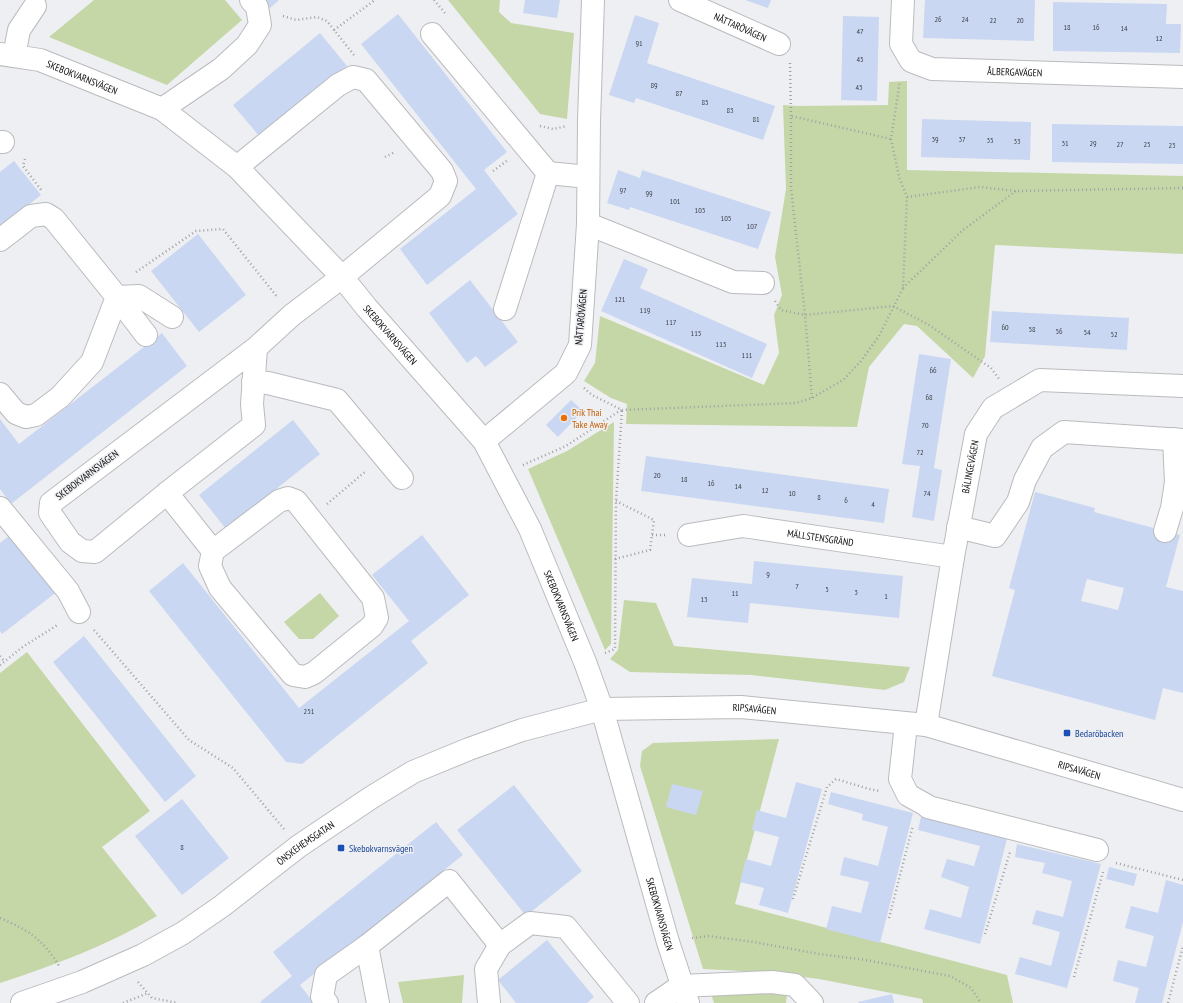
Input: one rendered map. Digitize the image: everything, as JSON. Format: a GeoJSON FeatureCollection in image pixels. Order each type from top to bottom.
{"type":"FeatureCollection","features":[{"type":"Feature","properties":{"kind":"street","name":"NÅTTARÖVÄGEN"},"geometry":{"type":"LineString","coordinates":[[484,441],[566,373],[580,345],[588,224],[589,121],[593,0]]}},
{"type":"Feature","properties":{"kind":"street","name":"NÅTTARÖVÄGEN"},"geometry":{"type":"LineString","coordinates":[[680,0],[779,44]]}},
{"type":"Feature","properties":{"kind":"street"},"geometry":{"type":"LineString","coordinates":[[903,0],[901,44],[911,61]]}},
{"type":"Feature","properties":{"kind":"street"},"geometry":{"type":"LineString","coordinates":[[162,109],[221,69],[247,45],[260,25],[254,4]]}},
{"type":"Feature","properties":{"kind":"street"},"geometry":{"type":"LineString","coordinates":[[7,55],[19,30],[35,6]]}},
{"type":"Feature","properties":{"kind":"street"},"geometry":{"type":"LineString","coordinates":[[432,34],[548,173],[588,177]]}},
{"type":"Feature","properties":{"kind":"street","name":"SKEBOKVARNSVÄGEN"},"geometry":{"type":"LineString","coordinates":[[7,55],[40,60],[162,109],[237,167],[342,277],[367,308],[484,441],[530,530],[585,662],[602,709],[684,994]]}},
{"type":"Feature","properties":{"kind":"street","name":"ÅLBERGAVÄGEN"},"geometry":{"type":"LineString","coordinates":[[911,61],[932,69],[1183,76]]}},
{"type":"Feature","properties":{"kind":"street"},"geometry":{"type":"LineString","coordinates":[[237,167],[338,85],[353,77],[366,80]]}},
{"type":"Feature","properties":{"kind":"street","name":"SKEBOKVARNSVÄGEN"},"geometry":{"type":"LineString","coordinates":[[256,348],[252,404],[254,425],[95,552],[82,551],[70,542],[50,512],[51,503],[256,348],[292,315],[342,277],[440,196],[446,181],[442,171],[366,80]]}},
{"type":"Feature","properties":{"kind":"street"},"geometry":{"type":"LineString","coordinates":[[505,309],[548,173]]}},
{"type":"Feature","properties":{"kind":"street"},"geometry":{"type":"LineString","coordinates":[[0,240],[31,216],[46,214],[54,220],[114,293],[146,335]]}},
{"type":"Feature","properties":{"kind":"street"},"geometry":{"type":"LineString","coordinates":[[588,224],[733,282],[763,283]]}},
{"type":"Feature","properties":{"kind":"street"},"geometry":{"type":"LineString","coordinates":[[114,293],[139,296],[172,317]]}},
{"type":"Feature","properties":{"kind":"street"},"geometry":{"type":"LineString","coordinates":[[0,394],[16,413],[26,417],[36,416],[60,397],[92,362],[114,293]]}},
{"type":"Feature","properties":{"kind":"street","name":"BÄLINGEVÄGEN"},"geometry":{"type":"LineString","coordinates":[[916,724],[953,557],[976,434],[993,408],[1040,380],[1183,386]]}},
{"type":"Feature","properties":{"kind":"street"},"geometry":{"type":"LineString","coordinates":[[253,382],[268,383],[337,400],[402,478]]}},
{"type":"Feature","properties":{"kind":"street"},"geometry":{"type":"LineString","coordinates":[[958,527],[995,536],[1018,502],[1025,480],[1042,448],[1064,432],[1179,439],[1176,482],[1172,508],[1165,531]]}},
{"type":"Feature","properties":{"kind":"street"},"geometry":{"type":"LineString","coordinates":[[167,493],[213,551]]}},
{"type":"Feature","properties":{"kind":"street"},"geometry":{"type":"LineString","coordinates":[[288,498],[296,501],[373,598],[377,618],[372,626],[314,673],[305,677],[293,676],[220,588],[210,566],[213,551],[280,501],[288,498]]}},
{"type":"Feature","properties":{"kind":"street"},"geometry":{"type":"LineString","coordinates":[[0,508],[68,591],[79,612]]}},
{"type":"Feature","properties":{"kind":"street","name":"MÄLLSTENSGRÄND"},"geometry":{"type":"LineString","coordinates":[[689,534],[743,526],[953,557]]}},
{"type":"Feature","properties":{"kind":"street","name":"RIPSAVÄGEN"},"geometry":{"type":"LineString","coordinates":[[602,709],[742,708],[916,724],[1183,800]]}},
{"type":"Feature","properties":{"kind":"street","name":"ÖNSKEHEMSGATAN"},"geometry":{"type":"LineString","coordinates":[[22,1003],[82,982],[143,955],[183,933],[222,906],[299,846],[372,797],[413,772],[469,749],[522,730],[602,709]]}},
{"type":"Feature","properties":{"kind":"street"},"geometry":{"type":"LineString","coordinates":[[916,724],[900,779],[913,798],[928,807],[1102,854]]}},
{"type":"Feature","properties":{"kind":"street"},"geometry":{"type":"LineString","coordinates":[[327,1003],[322,997],[326,975],[367,946],[449,881],[500,945]]}},
{"type":"Feature","properties":{"kind":"street"},"geometry":{"type":"LineString","coordinates":[[489,1003],[486,968],[500,945],[530,923],[566,927],[628,1003]]}},
{"type":"Feature","properties":{"kind":"street"},"geometry":{"type":"LineString","coordinates":[[367,946],[378,1003]]}},
{"type":"Feature","properties":{"kind":"street"},"geometry":{"type":"LineString","coordinates":[[656,1003],[684,994],[772,982],[796,985],[812,1003]]}},
{"type":"Feature","properties":{"kind":"path"},"geometry":{"type":"LineString","coordinates":[[334,30],[376,0]]}},
{"type":"Feature","properties":{"kind":"path"},"geometry":{"type":"LineString","coordinates":[[434,0],[449,18]]}},
{"type":"Feature","properties":{"kind":"path"},"geometry":{"type":"LineString","coordinates":[[254,4],[296,20],[317,17],[327,21],[360,62],[366,80]]}},
{"type":"Feature","properties":{"kind":"path"},"geometry":{"type":"LineString","coordinates":[[779,44],[790,63],[791,188],[805,315],[812,398]]}},
{"type":"Feature","properties":{"kind":"path"},"geometry":{"type":"LineString","coordinates":[[903,288],[907,197],[899,177],[891,140],[900,82],[911,61]]}},
{"type":"Feature","properties":{"kind":"path"},"geometry":{"type":"LineString","coordinates":[[791,116],[891,140]]}},
{"type":"Feature","properties":{"kind":"path"},"geometry":{"type":"LineString","coordinates":[[540,125],[553,129],[589,121]]}},
{"type":"Feature","properties":{"kind":"path"},"geometry":{"type":"LineString","coordinates":[[25,159],[23,166],[41,188],[47,201],[46,214]]}},
{"type":"Feature","properties":{"kind":"path"},"geometry":{"type":"LineString","coordinates":[[907,197],[980,187],[1016,191],[1183,188]]}},
{"type":"Feature","properties":{"kind":"path"},"geometry":{"type":"LineString","coordinates":[[566,373],[592,395],[622,410],[796,403],[812,398],[843,380],[860,362],[879,336],[903,288],[963,230],[1016,191]]}},
{"type":"Feature","properties":{"kind":"path"},"geometry":{"type":"LineString","coordinates":[[114,293],[196,231],[222,230],[292,315]]}},
{"type":"Feature","properties":{"kind":"path"},"geometry":{"type":"LineString","coordinates":[[763,283],[781,310],[805,315],[893,306],[929,325],[991,368],[1012,397]]}},
{"type":"Feature","properties":{"kind":"path"},"geometry":{"type":"LineString","coordinates":[[502,475],[566,446],[622,410]]}},
{"type":"Feature","properties":{"kind":"path"},"geometry":{"type":"LineString","coordinates":[[585,662],[615,649],[616,501],[622,410]]}},
{"type":"Feature","properties":{"kind":"path"},"geometry":{"type":"LineString","coordinates":[[311,520],[358,477],[384,456]]}},
{"type":"Feature","properties":{"kind":"path"},"geometry":{"type":"LineString","coordinates":[[615,559],[650,550],[654,520],[616,501]]}},
{"type":"Feature","properties":{"kind":"path"},"geometry":{"type":"LineString","coordinates":[[0,665],[24,646],[79,612],[190,740],[233,768],[299,846]]}},
{"type":"Feature","properties":{"kind":"path"},"geometry":{"type":"LineString","coordinates":[[0,656],[4,661]]}},
{"type":"Feature","properties":{"kind":"path"},"geometry":{"type":"LineString","coordinates":[[793,899],[827,787],[836,779],[869,789],[913,798],[889,918]]}},
{"type":"Feature","properties":{"kind":"path"},"geometry":{"type":"LineString","coordinates":[[985,934],[1017,830]]}},
{"type":"Feature","properties":{"kind":"path"},"geometry":{"type":"LineString","coordinates":[[1074,977],[1102,854],[1110,861],[1183,880]]}},
{"type":"Feature","properties":{"kind":"path"},"geometry":{"type":"LineString","coordinates":[[0,918],[24,928],[47,947],[53,956]]}},
{"type":"Feature","properties":{"kind":"path"},"geometry":{"type":"LineString","coordinates":[[668,942],[708,936],[866,960],[950,976],[971,988],[980,1003]]}},
{"type":"Feature","properties":{"kind":"path"},"geometry":{"type":"LineString","coordinates":[[1168,1003],[1183,946]]}},
{"type":"Feature","properties":{"kind":"path"},"geometry":{"type":"LineString","coordinates":[[138,981],[152,998],[178,1003]]}},
{"type":"Feature","properties":{"kind":"path"},"geometry":{"type":"LineString","coordinates":[[123,1003],[148,993]]}},
{"type":"Feature","properties":{"kind":"green space"},"geometry":{"type":"Polygon","coordinates":[[[94,0],[225,0],[242,20],[167,85],[49,37],[94,0]]]}},
{"type":"Feature","properties":{"kind":"green space"},"geometry":{"type":"Polygon","coordinates":[[[448,0],[500,0],[499,12],[511,23],[574,33],[567,119],[540,114],[448,0]]]}},
{"type":"Feature","properties":{"kind":"green space"},"geometry":{"type":"Polygon","coordinates":[[[907,81],[907,170],[1183,176],[1183,254],[995,245],[985,356],[973,378],[917,326],[904,324],[869,367],[857,427],[626,424],[627,404],[611,398],[584,381],[595,363],[600,316],[764,385],[779,353],[774,315],[782,295],[775,257],[786,189],[783,105],[888,105],[889,82],[907,81]]]}},
{"type":"Feature","properties":{"kind":"green space"},"geometry":{"type":"Polygon","coordinates":[[[614,422],[611,644],[605,650],[528,469],[567,451],[614,422]]]}},
{"type":"Feature","properties":{"kind":"green space"},"geometry":{"type":"Polygon","coordinates":[[[320,593],[339,616],[313,639],[299,639],[284,622],[320,593]]]}},
{"type":"Feature","properties":{"kind":"green space"},"geometry":{"type":"Polygon","coordinates":[[[624,600],[656,603],[674,646],[910,667],[904,682],[885,690],[751,675],[630,672],[610,659],[618,650],[624,600]]]}},
{"type":"Feature","properties":{"kind":"green space"},"geometry":{"type":"Polygon","coordinates":[[[27,652],[150,811],[102,847],[157,916],[120,936],[81,954],[0,983],[0,673],[27,652]]]}},
{"type":"Feature","properties":{"kind":"green space"},"geometry":{"type":"Polygon","coordinates":[[[779,739],[735,904],[1007,975],[1013,1003],[923,1003],[922,999],[819,979],[762,972],[703,969],[640,766],[642,751],[653,743],[779,739]]]}},
{"type":"Feature","properties":{"kind":"green space"},"geometry":{"type":"Polygon","coordinates":[[[464,975],[462,1003],[403,1003],[398,982],[464,975]]]}},
{"type":"Feature","properties":{"kind":"green space"},"geometry":{"type":"Polygon","coordinates":[[[772,991],[787,994],[786,1003],[714,1003],[711,994],[772,991]]]}},
{"type":"Feature","properties":{"kind":"building"},"geometry":{"type":"Polygon","coordinates":[[[264,0],[279,0],[270,8],[264,0]]]}},
{"type":"Feature","properties":{"kind":"building"},"geometry":{"type":"Polygon","coordinates":[[[525,0],[560,0],[557,18],[523,13],[525,0]]]}},
{"type":"Feature","properties":{"kind":"building"},"geometry":{"type":"Polygon","coordinates":[[[745,0],[771,0],[768,8],[745,0]]]}},
{"type":"Feature","properties":{"kind":"building"},"geometry":{"type":"Polygon","coordinates":[[[925,0],[1035,0],[1034,41],[923,38],[925,0]]]}},
{"type":"Feature","properties":{"kind":"building"},"geometry":{"type":"Polygon","coordinates":[[[1053,2],[1167,4],[1166,24],[1181,24],[1180,53],[1053,51],[1053,2]]]}},
{"type":"Feature","properties":{"kind":"building"},"geometry":{"type":"Polygon","coordinates":[[[398,14],[507,152],[484,170],[518,214],[427,285],[400,249],[476,189],[361,44],[398,14]]]}},
{"type":"Feature","properties":{"kind":"building"},"geometry":{"type":"Polygon","coordinates":[[[635,15],[659,23],[647,63],[775,106],[763,140],[636,98],[634,103],[609,95],[635,15]]]}},
{"type":"Feature","properties":{"kind":"building"},"geometry":{"type":"Polygon","coordinates":[[[843,16],[879,17],[877,101],[841,100],[843,16]]]}},
{"type":"Feature","properties":{"kind":"building"},"geometry":{"type":"Polygon","coordinates":[[[320,33],[347,66],[260,137],[233,105],[320,33]]]}},
{"type":"Feature","properties":{"kind":"building"},"geometry":{"type":"Polygon","coordinates":[[[922,119],[1031,122],[1030,160],[921,157],[922,119]]]}},
{"type":"Feature","properties":{"kind":"building"},"geometry":{"type":"Polygon","coordinates":[[[1052,124],[1183,126],[1183,164],[1052,162],[1052,124]]]}},
{"type":"Feature","properties":{"kind":"building"},"geometry":{"type":"Polygon","coordinates":[[[14,161],[41,195],[0,227],[0,172],[14,161]]]}},
{"type":"Feature","properties":{"kind":"building"},"geometry":{"type":"Polygon","coordinates":[[[618,170],[640,178],[642,170],[771,212],[758,249],[630,207],[629,210],[607,203],[618,170]]]}},
{"type":"Feature","properties":{"kind":"building"},"geometry":{"type":"Polygon","coordinates":[[[198,234],[246,295],[199,332],[151,271],[198,234]]]}},
{"type":"Feature","properties":{"kind":"building"},"geometry":{"type":"Polygon","coordinates":[[[624,259],[648,269],[640,288],[767,344],[752,378],[601,311],[624,259]]]}},
{"type":"Feature","properties":{"kind":"building"},"geometry":{"type":"Polygon","coordinates":[[[470,280],[518,342],[485,367],[476,356],[467,363],[429,313],[470,280]]]}},
{"type":"Feature","properties":{"kind":"building"},"geometry":{"type":"Polygon","coordinates":[[[992,311],[1129,318],[1127,350],[990,342],[992,311]]]}},
{"type":"Feature","properties":{"kind":"building"},"geometry":{"type":"Polygon","coordinates":[[[162,333],[187,366],[11,504],[0,489],[0,419],[19,444],[162,333]]]}},
{"type":"Feature","properties":{"kind":"building"},"geometry":{"type":"Polygon","coordinates":[[[919,354],[951,359],[934,468],[942,470],[934,521],[912,517],[920,466],[902,464],[919,354]]]}},
{"type":"Feature","properties":{"kind":"building","name":"Prik Thai Take Away"},"geometry":{"type":"Polygon","coordinates":[[[571,400],[583,411],[558,437],[546,425],[571,400]]]}},
{"type":"Feature","properties":{"kind":"building"},"geometry":{"type":"Polygon","coordinates":[[[293,420],[320,454],[226,529],[199,495],[293,420]]]}},
{"type":"Feature","properties":{"kind":"building"},"geometry":{"type":"Polygon","coordinates":[[[646,456],[889,489],[884,523],[641,491],[646,456]]]}},
{"type":"Feature","properties":{"kind":"building"},"geometry":{"type":"Polygon","coordinates":[[[1035,492],[1095,508],[1094,512],[1180,535],[1166,587],[1183,591],[1183,693],[1163,688],[1155,720],[992,676],[1015,590],[1009,588],[1035,492]],[[1087,579],[1081,601],[1118,610],[1124,588],[1087,579]]]}},
{"type":"Feature","properties":{"kind":"building"},"geometry":{"type":"Polygon","coordinates":[[[13,533],[58,591],[2,634],[0,631],[0,543],[13,533]]]}},
{"type":"Feature","properties":{"kind":"building"},"geometry":{"type":"Polygon","coordinates":[[[422,535],[469,595],[411,641],[428,663],[302,764],[286,762],[149,591],[183,563],[299,708],[409,621],[372,575],[422,535]]]}},
{"type":"Feature","properties":{"kind":"building"},"geometry":{"type":"Polygon","coordinates":[[[754,561],[903,576],[899,618],[750,603],[748,623],[687,617],[692,578],[752,584],[754,561]]]}},
{"type":"Feature","properties":{"kind":"building"},"geometry":{"type":"Polygon","coordinates":[[[84,636],[196,776],[165,802],[53,662],[84,636]]]}},
{"type":"Feature","properties":{"kind":"building"},"geometry":{"type":"Polygon","coordinates":[[[796,782],[822,789],[788,913],[759,905],[764,888],[740,882],[746,859],[771,866],[779,837],[752,830],[757,810],[786,818],[796,782]]]}},
{"type":"Feature","properties":{"kind":"building"},"geometry":{"type":"Polygon","coordinates":[[[672,784],[703,791],[696,815],[666,807],[672,784]]]}},
{"type":"Feature","properties":{"kind":"building"},"geometry":{"type":"Polygon","coordinates":[[[514,785],[582,871],[526,916],[457,830],[514,785]]]}},
{"type":"Feature","properties":{"kind":"building"},"geometry":{"type":"Polygon","coordinates":[[[831,792],[913,813],[880,943],[826,929],[832,906],[861,913],[869,882],[840,875],[844,857],[878,866],[888,827],[862,820],[863,814],[828,804],[831,792]]]}},
{"type":"Feature","properties":{"kind":"building"},"geometry":{"type":"Polygon","coordinates":[[[182,799],[229,858],[182,895],[135,836],[182,799]]]}},
{"type":"Feature","properties":{"kind":"building"},"geometry":{"type":"Polygon","coordinates":[[[921,817],[1007,839],[980,944],[924,929],[930,909],[961,918],[969,887],[941,877],[947,859],[974,866],[980,846],[918,830],[921,817]]]}},
{"type":"Feature","properties":{"kind":"building"},"geometry":{"type":"Polygon","coordinates":[[[436,822],[463,855],[300,985],[314,1003],[261,1003],[260,1002],[292,976],[273,952],[436,822]]]}},
{"type":"Feature","properties":{"kind":"building"},"geometry":{"type":"Polygon","coordinates":[[[1017,844],[1101,864],[1067,988],[1015,974],[1020,957],[1051,966],[1060,932],[1032,924],[1036,910],[1063,917],[1072,881],[1042,873],[1045,863],[1015,857],[1017,844]]]}},
{"type":"Feature","properties":{"kind":"building"},"geometry":{"type":"Polygon","coordinates":[[[1109,867],[1137,874],[1134,886],[1106,879],[1109,867]]]}},
{"type":"Feature","properties":{"kind":"building"},"geometry":{"type":"Polygon","coordinates":[[[1166,880],[1183,885],[1183,922],[1162,1003],[1135,1003],[1139,988],[1113,981],[1118,960],[1146,967],[1154,936],[1125,928],[1131,906],[1158,913],[1166,880]]]}},
{"type":"Feature","properties":{"kind":"building"},"geometry":{"type":"Polygon","coordinates":[[[547,940],[594,997],[587,1003],[516,1003],[498,980],[547,940]]]}},
{"type":"Feature","properties":{"kind":"building"},"geometry":{"type":"Polygon","coordinates":[[[892,994],[894,1003],[858,1002],[892,994]]]}},
{"type":"Feature","properties":{"kind":"place","name":"Prik Thai Take Away"},"geometry":{"type":"Point","coordinates":[564,418]}},
{"type":"Feature","properties":{"kind":"place","name":"Bedaröbacken"},"geometry":{"type":"Point","coordinates":[1067,733]}},
{"type":"Feature","properties":{"kind":"place","name":"Skebokvarnsvägen"},"geometry":{"type":"Point","coordinates":[341,848]}}]}
